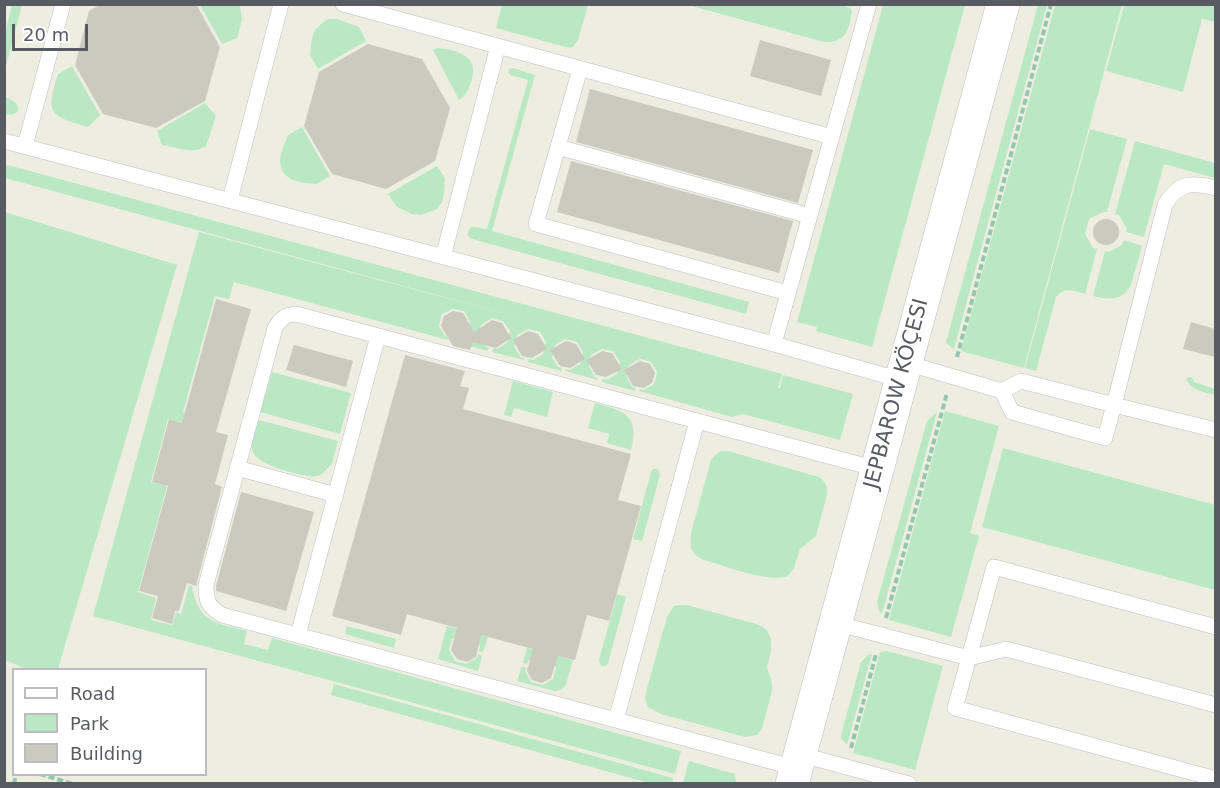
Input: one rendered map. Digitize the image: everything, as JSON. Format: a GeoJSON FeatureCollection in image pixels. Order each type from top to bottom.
{"type":"FeatureCollection","features":[{"type":"Feature","properties":{"kind":"street","name":"JEPBAROW KÖÇESI"},"geometry":{"type":"LineString","coordinates":[[796,769],[1003,4]]}},
{"type":"Feature","properties":{"kind":"lane"},"geometry":{"type":"LineString","coordinates":[[26,146],[63,4]]}},
{"type":"Feature","properties":{"kind":"lane"},"geometry":{"type":"LineString","coordinates":[[230,200],[281,4]]}},
{"type":"Feature","properties":{"kind":"lane"},"geometry":{"type":"LineString","coordinates":[[343,4],[832,137]]}},
{"type":"Feature","properties":{"kind":"lane"},"geometry":{"type":"LineString","coordinates":[[774,344],[869,4]]}},
{"type":"Feature","properties":{"kind":"lane"},"geometry":{"type":"LineString","coordinates":[[443,257],[498,46]]}},
{"type":"Feature","properties":{"kind":"lane"},"geometry":{"type":"LineString","coordinates":[[580,69],[536,224],[788,293]]}},
{"type":"Feature","properties":{"kind":"lane"},"geometry":{"type":"LineString","coordinates":[[4,141],[774,344],[1002,392],[1021,381],[1215,430]]}},
{"type":"Feature","properties":{"kind":"lane"},"geometry":{"type":"LineString","coordinates":[[558,147],[810,216]]}},
{"type":"Feature","properties":{"kind":"lane"},"geometry":{"type":"LineString","coordinates":[[1002,392],[1012,412],[1105,438],[1165,205],[1178,189],[1189,185],[1201,185],[1215,189]]}},
{"type":"Feature","properties":{"kind":"lane"},"geometry":{"type":"LineString","coordinates":[[877,469],[296,314],[286,314],[275,328],[206,585],[206,598],[211,608],[222,615],[796,769],[909,783]]}},
{"type":"Feature","properties":{"kind":"lane"},"geometry":{"type":"LineString","coordinates":[[298,635],[378,336]]}},
{"type":"Feature","properties":{"kind":"lane"},"geometry":{"type":"LineString","coordinates":[[616,720],[697,421]]}},
{"type":"Feature","properties":{"kind":"lane"},"geometry":{"type":"LineString","coordinates":[[237,468],[336,495]]}},
{"type":"Feature","properties":{"kind":"lane"},"geometry":{"type":"LineString","coordinates":[[1215,627],[994,567],[955,708],[1215,779]]}},
{"type":"Feature","properties":{"kind":"lane"},"geometry":{"type":"LineString","coordinates":[[835,623],[969,658],[1006,649],[1215,705]]}},
{"type":"Feature","properties":{"kind":"path"},"geometry":{"type":"LineString","coordinates":[[48,776],[74,783]]}},
{"type":"Feature","properties":{"kind":"green space"},"geometry":{"type":"Polygon","coordinates":[[[502,4],[588,5],[578,40],[573,47],[569,48],[496,28],[502,4]]]}},
{"type":"Feature","properties":{"kind":"green space"},"geometry":{"type":"Polygon","coordinates":[[[12,5],[22,5],[5,70],[5,33],[12,5]]]}},
{"type":"Feature","properties":{"kind":"green space"},"geometry":{"type":"Polygon","coordinates":[[[200,5],[240,5],[242,20],[237,38],[222,44],[200,5]]]}},
{"type":"Feature","properties":{"kind":"green space"},"geometry":{"type":"Polygon","coordinates":[[[688,5],[842,5],[852,11],[848,29],[842,38],[824,42],[688,5]]]}},
{"type":"Feature","properties":{"kind":"green space"},"geometry":{"type":"Polygon","coordinates":[[[883,5],[965,5],[872,347],[816,331],[817,327],[797,322],[883,5]]]}},
{"type":"Feature","properties":{"kind":"green space"},"geometry":{"type":"Polygon","coordinates":[[[1038,5],[1047,5],[954,349],[946,342],[1038,5]]]}},
{"type":"Feature","properties":{"kind":"green space"},"geometry":{"type":"Polygon","coordinates":[[[1055,5],[1122,5],[1024,368],[961,351],[1055,5]]]}},
{"type":"Feature","properties":{"kind":"green space"},"geometry":{"type":"Polygon","coordinates":[[[1124,5],[1215,6],[1215,22],[1202,19],[1183,92],[1106,71],[1124,5]]]}},
{"type":"Feature","properties":{"kind":"green space"},"geometry":{"type":"Polygon","coordinates":[[[328,19],[337,19],[359,27],[366,41],[318,69],[310,55],[312,38],[315,30],[328,19]]]}},
{"type":"Feature","properties":{"kind":"green space"},"geometry":{"type":"Polygon","coordinates":[[[437,48],[460,53],[471,62],[473,75],[470,85],[459,100],[433,50],[437,48]]]}},
{"type":"Feature","properties":{"kind":"green space"},"geometry":{"type":"Polygon","coordinates":[[[72,66],[100,115],[88,127],[58,116],[52,105],[58,74],[72,66]]]}},
{"type":"Feature","properties":{"kind":"green space"},"geometry":{"type":"Polygon","coordinates":[[[513,68],[535,75],[492,231],[749,302],[746,314],[472,239],[468,236],[471,227],[487,229],[528,80],[508,73],[509,69],[513,68]]]}},
{"type":"Feature","properties":{"kind":"green space"},"geometry":{"type":"Polygon","coordinates":[[[4,97],[15,102],[18,111],[5,114],[4,97]]]}},
{"type":"Feature","properties":{"kind":"green space"},"geometry":{"type":"Polygon","coordinates":[[[205,103],[216,116],[206,146],[190,150],[162,145],[157,131],[205,103]]]}},
{"type":"Feature","properties":{"kind":"green space"},"geometry":{"type":"Polygon","coordinates":[[[302,127],[330,176],[317,184],[292,179],[283,172],[281,166],[280,159],[288,135],[302,127]]]}},
{"type":"Feature","properties":{"kind":"green space"},"geometry":{"type":"Polygon","coordinates":[[[1090,129],[1127,139],[1107,212],[1089,219],[1085,234],[1093,248],[1097,249],[1085,294],[1066,290],[1056,297],[1036,371],[1025,368],[1090,129]]]}},
{"type":"Feature","properties":{"kind":"green space"},"geometry":{"type":"Polygon","coordinates":[[[1135,141],[1215,163],[1215,178],[1164,164],[1144,237],[1126,232],[1127,229],[1119,215],[1115,214],[1135,141]]]}},
{"type":"Feature","properties":{"kind":"green space"},"geometry":{"type":"Polygon","coordinates":[[[4,164],[782,374],[778,388],[780,388],[783,375],[853,394],[840,440],[743,414],[732,417],[639,391],[654,384],[657,372],[651,362],[640,359],[629,365],[626,376],[632,387],[636,388],[635,391],[602,382],[603,379],[606,380],[617,374],[620,362],[613,351],[602,349],[591,355],[589,366],[598,380],[565,371],[580,364],[583,352],[577,342],[565,339],[555,345],[552,357],[558,367],[562,368],[561,371],[528,362],[528,359],[533,360],[543,354],[546,342],[540,332],[528,329],[517,335],[514,347],[524,360],[492,352],[493,348],[497,349],[507,343],[510,331],[503,321],[492,318],[481,325],[478,336],[489,348],[487,351],[452,341],[468,333],[470,322],[464,311],[453,309],[442,314],[439,326],[445,336],[449,337],[448,340],[234,282],[229,299],[215,296],[183,412],[197,416],[194,425],[168,419],[151,482],[167,486],[138,592],[156,598],[151,620],[172,625],[176,612],[181,614],[189,585],[192,586],[199,608],[210,619],[247,631],[244,644],[268,650],[272,638],[681,751],[675,774],[93,616],[199,232],[529,320],[5,178],[4,164]]]}},
{"type":"Feature","properties":{"kind":"green space"},"geometry":{"type":"Polygon","coordinates":[[[437,166],[445,178],[442,202],[437,209],[421,215],[412,214],[397,207],[388,194],[437,166]]]}},
{"type":"Feature","properties":{"kind":"green space"},"geometry":{"type":"Polygon","coordinates":[[[5,212],[177,265],[58,668],[24,668],[5,660],[5,212]]]}},
{"type":"Feature","properties":{"kind":"green space"},"geometry":{"type":"Polygon","coordinates":[[[1124,240],[1142,246],[1131,285],[1119,297],[1093,296],[1105,251],[1109,252],[1122,245],[1124,240]]]}},
{"type":"Feature","properties":{"kind":"green space"},"geometry":{"type":"Polygon","coordinates":[[[272,372],[351,393],[340,434],[260,412],[272,372]]]}},
{"type":"Feature","properties":{"kind":"green space"},"geometry":{"type":"Polygon","coordinates":[[[1192,377],[1194,382],[1215,389],[1215,395],[1191,386],[1186,378],[1192,377]]]}},
{"type":"Feature","properties":{"kind":"green space"},"geometry":{"type":"Polygon","coordinates":[[[513,381],[553,392],[547,417],[514,408],[511,417],[504,415],[513,381]]]}},
{"type":"Feature","properties":{"kind":"green space"},"geometry":{"type":"Polygon","coordinates":[[[595,403],[622,412],[627,416],[633,429],[631,450],[607,443],[609,434],[588,428],[595,403]]]}},
{"type":"Feature","properties":{"kind":"green space"},"geometry":{"type":"Polygon","coordinates":[[[945,411],[999,426],[970,533],[979,536],[951,637],[889,620],[945,411]]]}},
{"type":"Feature","properties":{"kind":"green space"},"geometry":{"type":"Polygon","coordinates":[[[937,412],[882,614],[877,602],[925,428],[928,420],[937,412]]]}},
{"type":"Feature","properties":{"kind":"green space"},"geometry":{"type":"Polygon","coordinates":[[[259,420],[338,441],[332,464],[322,474],[312,476],[286,471],[262,461],[256,457],[252,448],[253,436],[259,420]]]}},
{"type":"Feature","properties":{"kind":"green space"},"geometry":{"type":"Polygon","coordinates":[[[1003,448],[1215,505],[1215,590],[982,527],[1003,448]]]}},
{"type":"Feature","properties":{"kind":"green space"},"geometry":{"type":"Polygon","coordinates":[[[721,451],[819,477],[826,485],[827,495],[816,536],[800,549],[794,568],[788,576],[779,578],[746,573],[704,560],[691,548],[692,529],[711,460],[721,451]]]}},
{"type":"Feature","properties":{"kind":"green space"},"geometry":{"type":"Polygon","coordinates":[[[653,469],[657,469],[660,475],[642,541],[633,539],[653,469]]]}},
{"type":"Feature","properties":{"kind":"green space"},"geometry":{"type":"Polygon","coordinates":[[[617,594],[626,597],[608,663],[602,666],[599,660],[617,594]]]}},
{"type":"Feature","properties":{"kind":"green space"},"geometry":{"type":"Polygon","coordinates":[[[680,605],[756,624],[767,631],[771,638],[767,667],[772,691],[762,729],[757,735],[745,737],[661,714],[648,707],[645,698],[647,688],[667,617],[674,606],[680,605]]]}},
{"type":"Feature","properties":{"kind":"green space"},"geometry":{"type":"Polygon","coordinates":[[[347,626],[396,639],[394,648],[345,634],[347,626]]]}},
{"type":"Feature","properties":{"kind":"green space"},"geometry":{"type":"Polygon","coordinates":[[[447,626],[488,637],[483,652],[479,651],[480,646],[474,636],[463,633],[452,639],[449,650],[455,661],[466,664],[477,658],[478,654],[482,656],[478,671],[438,659],[447,626]]]}},
{"type":"Feature","properties":{"kind":"green space"},"geometry":{"type":"Polygon","coordinates":[[[527,648],[573,660],[564,687],[554,691],[517,681],[522,666],[526,668],[525,671],[531,682],[543,685],[553,679],[556,668],[551,657],[539,654],[527,664],[523,663],[527,648]]]}},
{"type":"Feature","properties":{"kind":"green space"},"geometry":{"type":"Polygon","coordinates":[[[887,651],[943,666],[915,770],[853,753],[880,652],[887,651]]]}},
{"type":"Feature","properties":{"kind":"green space"},"geometry":{"type":"Polygon","coordinates":[[[872,654],[847,745],[841,735],[861,662],[872,654]]]}},
{"type":"Feature","properties":{"kind":"green space"},"geometry":{"type":"Polygon","coordinates":[[[334,684],[673,778],[672,783],[649,783],[331,695],[334,684]]]}},
{"type":"Feature","properties":{"kind":"green space"},"geometry":{"type":"Polygon","coordinates":[[[689,761],[735,774],[736,783],[683,783],[689,761]]]}},
{"type":"Feature","properties":{"kind":"building"},"geometry":{"type":"Polygon","coordinates":[[[101,4],[196,4],[220,47],[205,101],[156,128],[103,114],[75,65],[89,11],[101,4]]]}},
{"type":"Feature","properties":{"kind":"building"},"geometry":{"type":"Polygon","coordinates":[[[760,40],[831,60],[821,96],[750,76],[760,40]]]}},
{"type":"Feature","properties":{"kind":"building"},"geometry":{"type":"Polygon","coordinates":[[[368,44],[422,59],[450,108],[435,161],[386,189],[332,174],[304,126],[319,72],[368,44]]]}},
{"type":"Feature","properties":{"kind":"building"},"geometry":{"type":"Polygon","coordinates":[[[590,89],[813,150],[798,203],[576,142],[590,89]]]}},
{"type":"Feature","properties":{"kind":"building"},"geometry":{"type":"Polygon","coordinates":[[[571,161],[793,221],[779,273],[557,212],[571,161]]]}},
{"type":"Feature","properties":{"kind":"building"},"geometry":{"type":"Polygon","coordinates":[[[1106,219],[1115,223],[1119,232],[1115,241],[1106,245],[1097,241],[1093,232],[1097,223],[1106,219]]]}},
{"type":"Feature","properties":{"kind":"building"},"geometry":{"type":"Polygon","coordinates":[[[216,299],[251,309],[216,432],[228,435],[215,484],[222,487],[196,586],[187,583],[179,611],[175,611],[172,624],[152,618],[158,596],[139,591],[168,486],[152,482],[169,419],[182,423],[216,299]]]}},
{"type":"Feature","properties":{"kind":"building"},"geometry":{"type":"Polygon","coordinates":[[[453,311],[463,313],[474,332],[492,320],[502,323],[511,338],[496,348],[473,342],[470,350],[453,346],[441,326],[444,316],[453,311]]]}},
{"type":"Feature","properties":{"kind":"building"},"geometry":{"type":"Polygon","coordinates":[[[1191,322],[1215,329],[1215,357],[1183,349],[1191,322]]]}},
{"type":"Feature","properties":{"kind":"building"},"geometry":{"type":"Polygon","coordinates":[[[528,331],[538,334],[547,349],[532,358],[522,356],[513,340],[528,331]]]}},
{"type":"Feature","properties":{"kind":"building"},"geometry":{"type":"Polygon","coordinates":[[[566,341],[576,344],[585,359],[570,368],[560,366],[550,350],[566,341]]]}},
{"type":"Feature","properties":{"kind":"building"},"geometry":{"type":"Polygon","coordinates":[[[294,345],[353,361],[346,387],[286,370],[294,345]]]}},
{"type":"Feature","properties":{"kind":"building"},"geometry":{"type":"Polygon","coordinates":[[[602,351],[612,353],[622,369],[606,377],[596,375],[587,360],[602,351]]]}},
{"type":"Feature","properties":{"kind":"building"},"geometry":{"type":"Polygon","coordinates":[[[405,355],[465,371],[460,386],[469,388],[463,409],[631,454],[618,500],[641,506],[609,621],[587,615],[575,660],[558,656],[551,678],[542,683],[532,680],[527,671],[533,649],[481,635],[476,657],[467,662],[457,659],[451,650],[457,628],[407,614],[401,635],[332,616],[405,355]]]}},
{"type":"Feature","properties":{"kind":"building"},"geometry":{"type":"Polygon","coordinates":[[[640,361],[650,364],[655,373],[652,383],[644,388],[633,386],[624,370],[640,361]]]}},
{"type":"Feature","properties":{"kind":"building"},"geometry":{"type":"Polygon","coordinates":[[[241,492],[314,512],[286,611],[216,591],[241,492]]]}}]}
